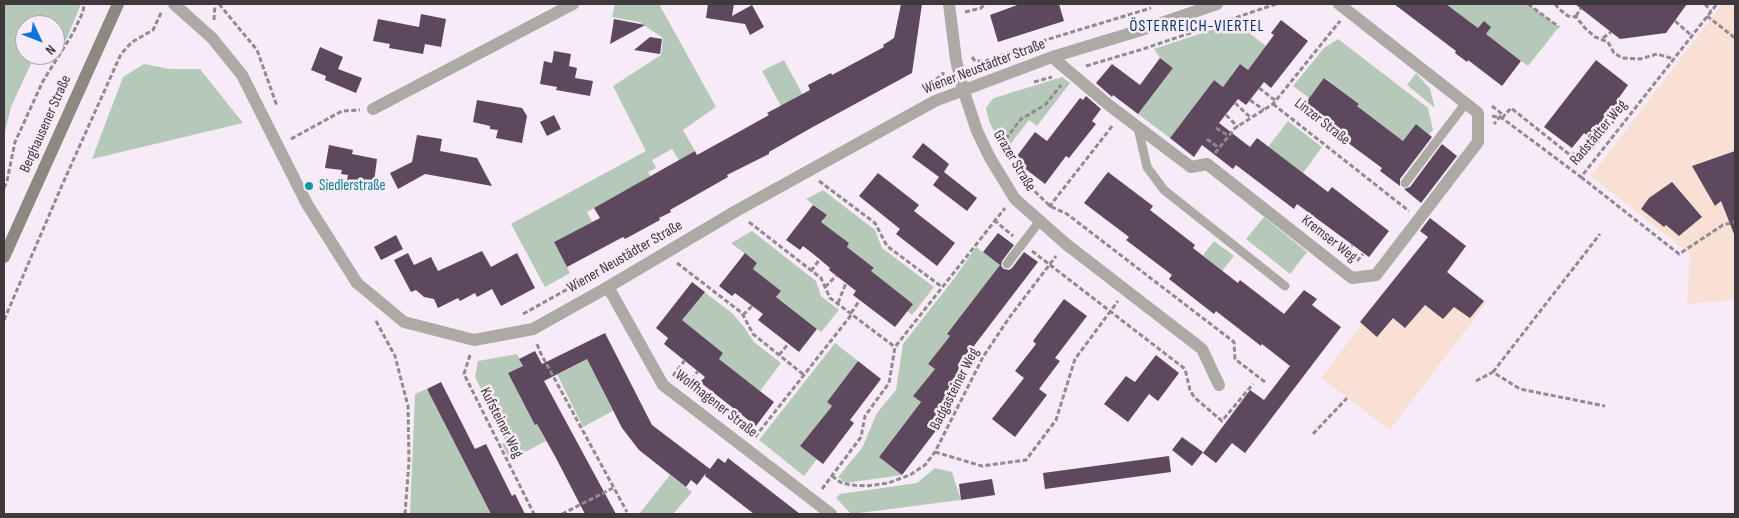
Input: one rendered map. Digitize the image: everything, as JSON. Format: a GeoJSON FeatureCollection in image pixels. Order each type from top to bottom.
{"type":"FeatureCollection","features":[{"type":"Feature","properties":{"kind":"street","name":"Berghausener Straße"},"geometry":{"type":"LineString","coordinates":[[4,257],[118,4]]}},
{"type":"Feature","properties":{"kind":"street","name":"Wiener Neustädter Straße"},"geometry":{"type":"LineString","coordinates":[[174,4],[212,38],[242,75],[318,224],[357,283],[404,322],[474,340],[533,329],[736,211],[935,100],[1052,57],[1138,31],[1217,4]]}},
{"type":"Feature","properties":{"kind":"street"},"geometry":{"type":"LineString","coordinates":[[373,109],[573,4]]}},
{"type":"Feature","properties":{"kind":"street"},"geometry":{"type":"LineString","coordinates":[[1343,8],[1478,114]]}},
{"type":"Feature","properties":{"kind":"street","name":"Grazer Straße"},"geometry":{"type":"LineString","coordinates":[[949,9],[956,60],[977,132],[1014,199],[1066,244],[1202,350],[1219,385]]}},
{"type":"Feature","properties":{"kind":"street"},"geometry":{"type":"LineString","coordinates":[[1052,57],[1121,115],[1191,167],[1207,164]]}},
{"type":"Feature","properties":{"kind":"street","name":"Kremser Weg"},"geometry":{"type":"LineString","coordinates":[[1207,164],[1352,278],[1376,275],[1478,142],[1478,114]]}},
{"type":"Feature","properties":{"kind":"street","name":"Wolfhagener Straße"},"geometry":{"type":"LineString","coordinates":[[608,287],[663,385],[831,514]]}},
{"type":"Feature","properties":{"kind":"lane"},"geometry":{"type":"LineString","coordinates":[[1405,183],[1465,104]]}},
{"type":"Feature","properties":{"kind":"lane"},"geometry":{"type":"LineString","coordinates":[[1138,128],[1147,167],[1164,190],[1285,286]]}},
{"type":"Feature","properties":{"kind":"lane"},"geometry":{"type":"LineString","coordinates":[[1006,264],[1039,222]]}},
{"type":"Feature","properties":{"kind":"path"},"geometry":{"type":"LineString","coordinates":[[4,188],[15,142],[42,81],[73,33],[83,12],[84,4]]}},
{"type":"Feature","properties":{"kind":"path"},"geometry":{"type":"LineString","coordinates":[[4,320],[121,54],[132,42],[153,30],[165,4]]}},
{"type":"Feature","properties":{"kind":"path"},"geometry":{"type":"LineString","coordinates":[[219,4],[257,50],[279,113]]}},
{"type":"Feature","properties":{"kind":"path"},"geometry":{"type":"LineString","coordinates":[[949,9],[981,8],[985,4]]}},
{"type":"Feature","properties":{"kind":"path"},"geometry":{"type":"LineString","coordinates":[[1033,82],[1143,49],[1276,4]]}},
{"type":"Feature","properties":{"kind":"path"},"geometry":{"type":"LineString","coordinates":[[1528,4],[1558,28]]}},
{"type":"Feature","properties":{"kind":"path"},"geometry":{"type":"LineString","coordinates":[[1555,4],[1568,16],[1576,16]]}},
{"type":"Feature","properties":{"kind":"path"},"geometry":{"type":"LineString","coordinates":[[1705,4],[1711,11]]}},
{"type":"Feature","properties":{"kind":"path","name":"Radstädter Weg"},"geometry":{"type":"LineString","coordinates":[[1478,114],[1502,118],[1581,177],[1717,4]]}},
{"type":"Feature","properties":{"kind":"path"},"geometry":{"type":"LineString","coordinates":[[970,56],[976,61],[984,61],[1039,42],[1158,6]]}},
{"type":"Feature","properties":{"kind":"path","name":"Linzer Straße"},"geometry":{"type":"LineString","coordinates":[[1343,8],[1273,104],[1420,220]]}},
{"type":"Feature","properties":{"kind":"path"},"geometry":{"type":"LineString","coordinates":[[1576,16],[1581,8]]}},
{"type":"Feature","properties":{"kind":"path"},"geometry":{"type":"LineString","coordinates":[[1576,16],[1585,28],[1595,37],[1603,38],[1608,42],[1614,53],[1622,58],[1640,59],[1657,54],[1674,59]]}},
{"type":"Feature","properties":{"kind":"path"},"geometry":{"type":"LineString","coordinates":[[1707,16],[1735,38]]}},
{"type":"Feature","properties":{"kind":"path"},"geometry":{"type":"LineString","coordinates":[[1675,21],[1692,36]]}},
{"type":"Feature","properties":{"kind":"path"},"geometry":{"type":"LineString","coordinates":[[1603,38],[1610,32]]}},
{"type":"Feature","properties":{"kind":"path"},"geometry":{"type":"LineString","coordinates":[[925,87],[934,83],[943,74],[942,64]]}},
{"type":"Feature","properties":{"kind":"path"},"geometry":{"type":"LineString","coordinates":[[994,139],[998,148],[1021,119],[1045,105],[1070,72]]}},
{"type":"Feature","properties":{"kind":"path"},"geometry":{"type":"LineString","coordinates":[[1259,88],[1276,101]]}},
{"type":"Feature","properties":{"kind":"path"},"geometry":{"type":"LineString","coordinates":[[1250,100],[1264,110]]}},
{"type":"Feature","properties":{"kind":"path"},"geometry":{"type":"LineString","coordinates":[[1235,103],[1251,118]]}},
{"type":"Feature","properties":{"kind":"path"},"geometry":{"type":"LineString","coordinates":[[1207,164],[1238,127],[1273,104]]}},
{"type":"Feature","properties":{"kind":"path"},"geometry":{"type":"LineString","coordinates":[[1502,118],[1511,108],[1570,154],[1592,149],[1616,118]]}},
{"type":"Feature","properties":{"kind":"path"},"geometry":{"type":"LineString","coordinates":[[277,146],[342,111],[373,109]]}},
{"type":"Feature","properties":{"kind":"path"},"geometry":{"type":"LineString","coordinates":[[1039,222],[1121,115]]}},
{"type":"Feature","properties":{"kind":"path"},"geometry":{"type":"LineString","coordinates":[[1226,115],[1238,127]]}},
{"type":"Feature","properties":{"kind":"path"},"geometry":{"type":"LineString","coordinates":[[1216,128],[1229,136]]}},
{"type":"Feature","properties":{"kind":"path"},"geometry":{"type":"LineString","coordinates":[[292,138],[296,146]]}},
{"type":"Feature","properties":{"kind":"path"},"geometry":{"type":"LineString","coordinates":[[1207,139],[1219,148]]}},
{"type":"Feature","properties":{"kind":"path"},"geometry":{"type":"LineString","coordinates":[[807,173],[874,223],[888,246],[942,288]]}},
{"type":"Feature","properties":{"kind":"path"},"geometry":{"type":"LineString","coordinates":[[1581,177],[1679,254],[1723,225],[1735,222]]}},
{"type":"Feature","properties":{"kind":"path"},"geometry":{"type":"LineString","coordinates":[[1022,180],[1050,206],[1067,214],[1234,342],[1235,358],[1265,382]]}},
{"type":"Feature","properties":{"kind":"path"},"geometry":{"type":"LineString","coordinates":[[813,500],[861,437],[865,416],[889,383],[895,346],[994,220],[1014,199]]}},
{"type":"Feature","properties":{"kind":"path"},"geometry":{"type":"LineString","coordinates":[[736,211],[821,278],[830,298],[895,346]]}},
{"type":"Feature","properties":{"kind":"path"},"geometry":{"type":"LineString","coordinates":[[994,220],[1049,265],[1186,369],[1190,390],[1194,397],[1222,421],[1253,384]]}},
{"type":"Feature","properties":{"kind":"path"},"geometry":{"type":"LineString","coordinates":[[1476,381],[1493,372],[1600,234]]}},
{"type":"Feature","properties":{"kind":"path","name":"Badgasteiner Weg"},"geometry":{"type":"LineString","coordinates":[[832,476],[850,486],[867,486],[888,483],[910,476],[925,465],[935,452],[982,357],[1009,318],[1066,244]]}},
{"type":"Feature","properties":{"kind":"path"},"geometry":{"type":"LineString","coordinates":[[664,253],[743,315],[753,334],[804,375]]}},
{"type":"Feature","properties":{"kind":"path"},"geometry":{"type":"LineString","coordinates":[[811,271],[820,259]]}},
{"type":"Feature","properties":{"kind":"path"},"geometry":{"type":"LineString","coordinates":[[516,318],[616,262]]}},
{"type":"Feature","properties":{"kind":"path"},"geometry":{"type":"LineString","coordinates":[[825,288],[836,276]]}},
{"type":"Feature","properties":{"kind":"path"},"geometry":{"type":"LineString","coordinates":[[838,303],[846,283]]}},
{"type":"Feature","properties":{"kind":"path"},"geometry":{"type":"LineString","coordinates":[[935,452],[982,466],[1026,460],[1056,420],[1075,359],[1126,290]]}},
{"type":"Feature","properties":{"kind":"path"},"geometry":{"type":"LineString","coordinates":[[746,448],[852,313],[860,300]]}},
{"type":"Feature","properties":{"kind":"path"},"geometry":{"type":"LineString","coordinates":[[743,315],[752,306]]}},
{"type":"Feature","properties":{"kind":"path"},"geometry":{"type":"LineString","coordinates":[[374,315],[395,356],[408,406],[409,461],[405,514]]}},
{"type":"Feature","properties":{"kind":"path"},"geometry":{"type":"LineString","coordinates":[[533,329],[540,352],[627,512]]}},
{"type":"Feature","properties":{"kind":"path","name":"Kufsteiner Weg"},"geometry":{"type":"LineString","coordinates":[[474,340],[464,374],[534,514]]}},
{"type":"Feature","properties":{"kind":"path"},"geometry":{"type":"LineString","coordinates":[[779,355],[788,344]]}},
{"type":"Feature","properties":{"kind":"path"},"geometry":{"type":"LineString","coordinates":[[673,376],[685,360]]}},
{"type":"Feature","properties":{"kind":"path"},"geometry":{"type":"LineString","coordinates":[[686,387],[698,371]]}},
{"type":"Feature","properties":{"kind":"path"},"geometry":{"type":"LineString","coordinates":[[1493,372],[1520,389],[1605,406]]}},
{"type":"Feature","properties":{"kind":"path"},"geometry":{"type":"LineString","coordinates":[[1313,434],[1347,398]]}},
{"type":"Feature","properties":{"kind":"path"},"geometry":{"type":"LineString","coordinates":[[562,514],[613,488]]}},
{"type":"Feature","properties":{"kind":"shaded area"},"geometry":{"type":"Polygon","coordinates":[[[1722,4],[1735,4],[1735,300],[1687,304],[1690,254],[1591,176],[1722,4]]]}},
{"type":"Feature","properties":{"kind":"shaded area"},"geometry":{"type":"Polygon","coordinates":[[[1417,251],[1486,303],[1390,430],[1321,378],[1417,251]]]}},
{"type":"Feature","properties":{"kind":"green space"},"geometry":{"type":"Polygon","coordinates":[[[4,4],[81,4],[65,41],[65,15],[15,15],[15,65],[30,65],[11,107],[4,136],[4,4]]]}},
{"type":"Feature","properties":{"kind":"green space"},"geometry":{"type":"Polygon","coordinates":[[[615,4],[659,4],[716,107],[683,130],[695,151],[679,160],[672,149],[652,160],[656,168],[648,172],[651,177],[587,212],[592,222],[554,242],[570,273],[545,287],[511,224],[646,151],[613,86],[661,55],[663,38],[639,22],[612,17],[615,4]]]}},
{"type":"Feature","properties":{"kind":"green space"},"geometry":{"type":"Polygon","coordinates":[[[1446,4],[1528,4],[1559,27],[1528,66],[1446,4]]]}},
{"type":"Feature","properties":{"kind":"green space"},"geometry":{"type":"Polygon","coordinates":[[[1235,22],[1266,46],[1248,70],[1240,64],[1223,87],[1214,80],[1170,138],[1138,114],[1173,68],[1160,58],[1154,49],[1235,22]]]}},
{"type":"Feature","properties":{"kind":"green space"},"geometry":{"type":"Polygon","coordinates":[[[1338,39],[1428,108],[1433,130],[1429,134],[1416,124],[1403,141],[1357,106],[1359,104],[1325,78],[1309,98],[1293,86],[1324,48],[1338,39]]]}},
{"type":"Feature","properties":{"kind":"green space"},"geometry":{"type":"Polygon","coordinates":[[[784,60],[810,108],[781,106],[762,71],[784,60]]]}},
{"type":"Feature","properties":{"kind":"green space"},"geometry":{"type":"Polygon","coordinates":[[[144,64],[170,69],[200,69],[243,123],[92,159],[123,77],[144,64]]]}},
{"type":"Feature","properties":{"kind":"green space"},"geometry":{"type":"Polygon","coordinates":[[[1416,73],[1430,89],[1435,108],[1407,85],[1416,73]]]}},
{"type":"Feature","properties":{"kind":"green space"},"geometry":{"type":"Polygon","coordinates":[[[1062,77],[1070,83],[1037,126],[1029,120],[1004,152],[989,121],[986,108],[990,102],[994,98],[1062,77]]]}},
{"type":"Feature","properties":{"kind":"green space"},"geometry":{"type":"Polygon","coordinates":[[[1288,121],[1322,147],[1303,173],[1268,147],[1288,121]]]}},
{"type":"Feature","properties":{"kind":"green space"},"geometry":{"type":"Polygon","coordinates":[[[823,190],[875,230],[882,248],[934,287],[912,315],[907,311],[912,303],[871,272],[874,268],[847,247],[849,243],[821,222],[826,215],[806,199],[823,190]]]}},
{"type":"Feature","properties":{"kind":"green space"},"geometry":{"type":"Polygon","coordinates":[[[1264,217],[1307,252],[1290,274],[1246,239],[1264,217]]]}},
{"type":"Feature","properties":{"kind":"green space"},"geometry":{"type":"Polygon","coordinates":[[[752,231],[816,281],[821,296],[839,310],[821,332],[776,297],[780,291],[753,269],[757,263],[731,243],[752,231]]]}},
{"type":"Feature","properties":{"kind":"green space"},"geometry":{"type":"Polygon","coordinates":[[[1214,241],[1234,256],[1222,271],[1203,255],[1214,241]]]}},
{"type":"Feature","properties":{"kind":"green space"},"geometry":{"type":"Polygon","coordinates":[[[976,247],[1000,265],[928,364],[935,369],[914,396],[921,402],[879,457],[902,475],[846,483],[838,477],[862,448],[877,413],[896,390],[903,344],[976,247]]]}},
{"type":"Feature","properties":{"kind":"green space"},"geometry":{"type":"Polygon","coordinates":[[[704,292],[732,313],[754,342],[781,363],[760,391],[719,359],[723,353],[682,320],[704,292]]]}},
{"type":"Feature","properties":{"kind":"green space"},"geometry":{"type":"Polygon","coordinates":[[[835,343],[858,361],[827,402],[832,406],[800,446],[817,459],[804,476],[759,440],[835,343]]]}},
{"type":"Feature","properties":{"kind":"green space"},"geometry":{"type":"Polygon","coordinates":[[[517,354],[523,366],[509,373],[546,441],[510,460],[502,444],[506,442],[481,394],[481,389],[475,377],[478,361],[517,354]]]}},
{"type":"Feature","properties":{"kind":"green space"},"geometry":{"type":"Polygon","coordinates":[[[587,359],[613,411],[583,427],[556,372],[560,373],[587,359]]]}},
{"type":"Feature","properties":{"kind":"green space"},"geometry":{"type":"Polygon","coordinates":[[[427,389],[488,508],[490,507],[494,514],[410,514],[415,394],[427,389]]]}},
{"type":"Feature","properties":{"kind":"green space"},"geometry":{"type":"Polygon","coordinates":[[[935,468],[952,472],[961,500],[851,514],[836,498],[840,494],[917,483],[935,468]]]}},
{"type":"Feature","properties":{"kind":"green space"},"geometry":{"type":"Polygon","coordinates":[[[670,475],[692,492],[673,514],[639,514],[670,475]]]}},
{"type":"Feature","properties":{"kind":"building"},"geometry":{"type":"Polygon","coordinates":[[[708,4],[734,4],[732,16],[752,5],[764,27],[750,35],[745,24],[706,18],[708,4]]]}},
{"type":"Feature","properties":{"kind":"building"},"geometry":{"type":"Polygon","coordinates":[[[901,4],[922,4],[912,73],[811,128],[769,152],[769,154],[727,175],[728,177],[670,210],[671,212],[659,218],[660,220],[625,239],[623,237],[567,267],[554,242],[600,218],[594,208],[695,151],[697,155],[726,139],[769,115],[767,113],[810,90],[808,85],[831,73],[832,75],[884,47],[883,45],[894,38],[901,4]]]}},
{"type":"Feature","properties":{"kind":"building"},"geometry":{"type":"Polygon","coordinates":[[[1020,4],[1059,4],[1064,21],[998,42],[990,15],[1020,4]]]}},
{"type":"Feature","properties":{"kind":"building"},"geometry":{"type":"Polygon","coordinates":[[[1394,4],[1446,4],[1478,28],[1484,21],[1491,27],[1486,34],[1521,61],[1502,86],[1468,60],[1467,62],[1455,53],[1456,51],[1394,4]]]}},
{"type":"Feature","properties":{"kind":"building"},"geometry":{"type":"Polygon","coordinates":[[[1575,4],[1687,4],[1666,33],[1620,39],[1575,4]]]}},
{"type":"Feature","properties":{"kind":"building"},"geometry":{"type":"Polygon","coordinates":[[[421,14],[446,19],[441,47],[425,44],[423,54],[389,48],[390,44],[373,41],[378,19],[419,27],[421,14]]]}},
{"type":"Feature","properties":{"kind":"building"},"geometry":{"type":"Polygon","coordinates":[[[614,19],[645,25],[610,44],[614,19]]]}},
{"type":"Feature","properties":{"kind":"building"},"geometry":{"type":"Polygon","coordinates":[[[1281,20],[1308,41],[1271,88],[1264,82],[1246,105],[1238,99],[1219,123],[1250,147],[1257,138],[1328,192],[1332,187],[1389,231],[1369,257],[1297,204],[1294,209],[1236,165],[1233,169],[1202,145],[1194,157],[1170,138],[1214,80],[1223,87],[1240,64],[1248,70],[1274,35],[1271,33],[1281,20]]]}},
{"type":"Feature","properties":{"kind":"building"},"geometry":{"type":"Polygon","coordinates":[[[650,37],[662,39],[660,54],[634,50],[650,37]]]}},
{"type":"Feature","properties":{"kind":"building"},"geometry":{"type":"Polygon","coordinates":[[[320,47],[343,57],[338,69],[362,78],[356,93],[325,80],[326,76],[311,70],[320,47]]]}},
{"type":"Feature","properties":{"kind":"building"},"geometry":{"type":"Polygon","coordinates":[[[554,51],[571,54],[569,66],[577,68],[575,78],[593,81],[590,96],[556,90],[557,87],[540,84],[544,61],[552,63],[554,51]]]}},
{"type":"Feature","properties":{"kind":"building"},"geometry":{"type":"Polygon","coordinates":[[[1160,58],[1173,68],[1138,114],[1113,95],[1112,97],[1096,83],[1112,64],[1140,85],[1160,58]]]}},
{"type":"Feature","properties":{"kind":"building"},"geometry":{"type":"Polygon","coordinates":[[[1596,60],[1628,85],[1618,99],[1621,102],[1596,134],[1593,131],[1589,137],[1584,133],[1572,148],[1544,127],[1596,60]]]}},
{"type":"Feature","properties":{"kind":"building"},"geometry":{"type":"Polygon","coordinates":[[[1324,78],[1403,141],[1416,124],[1432,137],[1400,179],[1400,186],[1380,171],[1382,168],[1336,134],[1338,132],[1304,105],[1324,78]]]}},
{"type":"Feature","properties":{"kind":"building"},"geometry":{"type":"Polygon","coordinates":[[[1086,96],[1101,109],[1092,121],[1096,124],[1069,158],[1066,156],[1045,184],[1014,160],[1035,132],[1047,141],[1080,98],[1083,100],[1086,96]]]}},
{"type":"Feature","properties":{"kind":"building"},"geometry":{"type":"Polygon","coordinates":[[[477,100],[522,108],[527,116],[522,143],[496,138],[498,130],[473,122],[477,100]]]}},
{"type":"Feature","properties":{"kind":"building"},"geometry":{"type":"Polygon","coordinates":[[[554,115],[561,129],[547,136],[540,122],[554,115]]]}},
{"type":"Feature","properties":{"kind":"building"},"geometry":{"type":"Polygon","coordinates":[[[417,135],[442,139],[440,151],[477,158],[492,186],[425,174],[398,189],[390,173],[412,162],[417,135]]]}},
{"type":"Feature","properties":{"kind":"building"},"geometry":{"type":"Polygon","coordinates":[[[923,143],[949,164],[944,172],[977,198],[967,211],[933,185],[939,177],[912,157],[923,143]]]}},
{"type":"Feature","properties":{"kind":"building"},"geometry":{"type":"Polygon","coordinates":[[[1442,144],[1457,156],[1421,203],[1404,189],[1410,187],[1442,144]]]}},
{"type":"Feature","properties":{"kind":"building"},"geometry":{"type":"Polygon","coordinates":[[[329,145],[353,150],[352,154],[377,159],[373,190],[346,185],[348,175],[341,174],[342,170],[325,168],[329,145]]]}},
{"type":"Feature","properties":{"kind":"building"},"geometry":{"type":"Polygon","coordinates":[[[1735,151],[1734,234],[1721,201],[1715,206],[1692,166],[1735,151]]]}},
{"type":"Feature","properties":{"kind":"building"},"geometry":{"type":"Polygon","coordinates":[[[1108,172],[1153,206],[1150,210],[1195,245],[1193,248],[1238,283],[1240,280],[1284,314],[1304,290],[1317,299],[1312,305],[1341,327],[1245,453],[1232,443],[1216,463],[1203,453],[1250,390],[1264,400],[1290,366],[1216,311],[1214,314],[1169,279],[1172,275],[1126,240],[1129,237],[1084,203],[1108,172]]]}},
{"type":"Feature","properties":{"kind":"building"},"geometry":{"type":"Polygon","coordinates":[[[878,173],[919,205],[914,211],[955,243],[937,266],[896,234],[900,229],[859,196],[878,173]]]}},
{"type":"Feature","properties":{"kind":"building"},"geometry":{"type":"Polygon","coordinates":[[[1672,182],[1702,217],[1679,236],[1641,209],[1649,198],[1672,182]]]}},
{"type":"Feature","properties":{"kind":"building"},"geometry":{"type":"Polygon","coordinates":[[[813,205],[827,215],[821,222],[849,243],[847,247],[874,268],[871,271],[913,304],[895,327],[853,295],[856,291],[829,270],[830,268],[817,257],[803,246],[800,250],[786,240],[813,205]]]}},
{"type":"Feature","properties":{"kind":"building"},"geometry":{"type":"Polygon","coordinates":[[[1430,218],[1466,246],[1447,272],[1484,301],[1470,318],[1454,307],[1443,319],[1425,305],[1405,328],[1393,318],[1377,337],[1360,322],[1428,237],[1420,231],[1430,218]]]}},
{"type":"Feature","properties":{"kind":"building"},"geometry":{"type":"Polygon","coordinates":[[[998,233],[1014,245],[1002,261],[1001,266],[1004,269],[1009,270],[1012,268],[1024,252],[1038,262],[970,351],[973,353],[951,382],[956,386],[936,413],[944,420],[902,475],[879,457],[921,402],[913,396],[935,369],[928,364],[950,336],[947,334],[1000,265],[983,252],[998,233]]]}},
{"type":"Feature","properties":{"kind":"building"},"geometry":{"type":"Polygon","coordinates":[[[396,235],[403,249],[381,260],[374,247],[396,235]]]}},
{"type":"Feature","properties":{"kind":"building"},"geometry":{"type":"Polygon","coordinates":[[[482,251],[491,267],[517,253],[535,288],[501,306],[492,289],[477,297],[475,293],[460,301],[458,298],[438,308],[434,299],[424,297],[416,290],[411,292],[394,260],[408,253],[414,265],[431,257],[438,271],[482,251]]]}},
{"type":"Feature","properties":{"kind":"building"},"geometry":{"type":"Polygon","coordinates":[[[745,253],[757,263],[753,269],[781,291],[776,297],[817,329],[799,352],[758,320],[763,314],[735,293],[732,296],[719,286],[745,253]]]}},
{"type":"Feature","properties":{"kind":"building"},"geometry":{"type":"Polygon","coordinates":[[[692,282],[705,292],[682,320],[723,353],[719,359],[774,402],[756,426],[700,382],[705,377],[664,344],[668,338],[656,328],[692,282]]]}},
{"type":"Feature","properties":{"kind":"building"},"geometry":{"type":"Polygon","coordinates":[[[1064,299],[1087,316],[1055,358],[1060,361],[1039,389],[1047,395],[1015,437],[992,419],[1024,378],[1015,371],[1036,344],[1033,341],[1064,299]]]}},
{"type":"Feature","properties":{"kind":"building"},"geometry":{"type":"Polygon","coordinates":[[[605,333],[652,425],[710,469],[718,458],[725,463],[728,458],[800,514],[754,514],[705,476],[706,473],[697,485],[691,480],[686,487],[639,450],[622,428],[587,359],[544,381],[616,514],[585,514],[508,373],[523,366],[519,359],[535,351],[542,364],[605,333]]]}},
{"type":"Feature","properties":{"kind":"building"},"geometry":{"type":"Polygon","coordinates":[[[1156,355],[1179,373],[1158,401],[1149,394],[1128,422],[1104,404],[1126,376],[1135,382],[1156,355]]]}},
{"type":"Feature","properties":{"kind":"building"},"geometry":{"type":"Polygon","coordinates":[[[858,361],[881,379],[850,420],[854,423],[823,464],[800,446],[832,406],[827,402],[858,361]]]}},
{"type":"Feature","properties":{"kind":"building"},"geometry":{"type":"Polygon","coordinates":[[[441,382],[475,449],[486,444],[512,496],[515,494],[525,514],[491,514],[427,389],[441,382]]]}},
{"type":"Feature","properties":{"kind":"building"},"geometry":{"type":"Polygon","coordinates":[[[1182,437],[1203,452],[1192,466],[1172,450],[1182,437]]]}},
{"type":"Feature","properties":{"kind":"building"},"geometry":{"type":"Polygon","coordinates":[[[1169,456],[1171,472],[1045,489],[1043,473],[1169,456]]]}},
{"type":"Feature","properties":{"kind":"building"},"geometry":{"type":"Polygon","coordinates":[[[992,479],[995,495],[961,500],[959,484],[992,479]]]}},
{"type":"Feature","properties":{"kind":"place","name":"Siedlerstraße"},"geometry":{"type":"Point","coordinates":[309,186]}},
{"type":"Feature","properties":{"kind":"district","name":"ÖSTERREICH-VIERTEL"},"geometry":{"type":"Point","coordinates":[1197,27]}}]}
